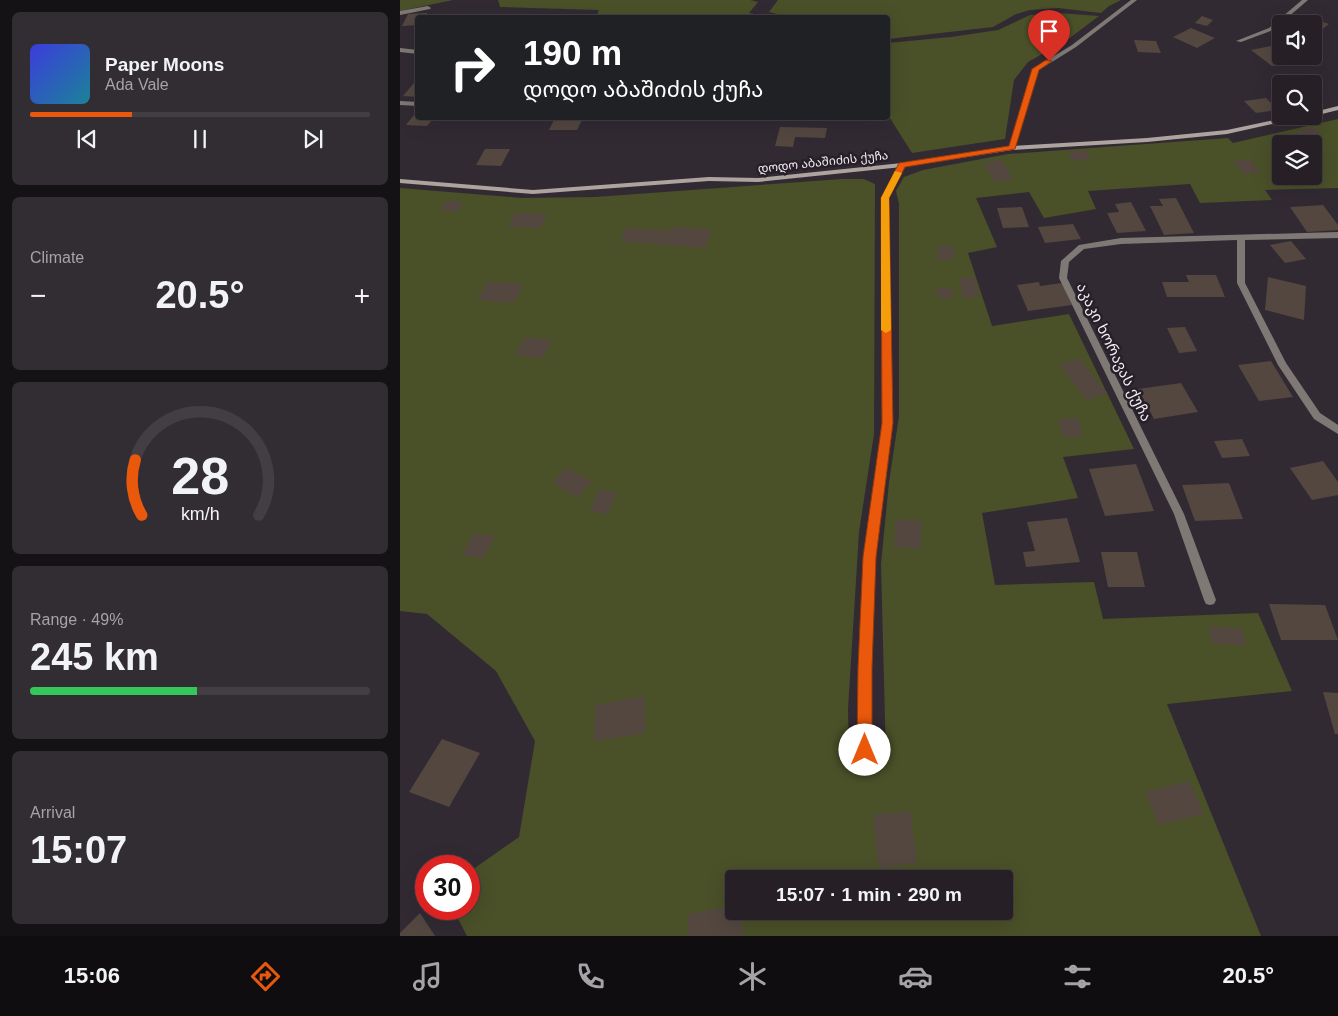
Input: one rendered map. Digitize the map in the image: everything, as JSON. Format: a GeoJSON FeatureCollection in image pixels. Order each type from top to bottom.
{"type":"FeatureCollection","features":[{"type":"Feature","properties":{"kind":"street"},"geometry":{"type":"LineString","coordinates":[[1012,148],[1036,69],[1074,46],[1134,0]]}},
{"type":"Feature","properties":{"kind":"street"},"geometry":{"type":"LineString","coordinates":[[1239,41],[1270,28],[1305,0]]}},
{"type":"Feature","properties":{"kind":"street"},"geometry":{"type":"LineString","coordinates":[[400,13],[428,8]]}},
{"type":"Feature","properties":{"kind":"street"},"geometry":{"type":"LineString","coordinates":[[400,50],[415,52]]}},
{"type":"Feature","properties":{"kind":"street"},"geometry":{"type":"LineString","coordinates":[[400,103],[415,104]]}},
{"type":"Feature","properties":{"kind":"street"},"geometry":{"type":"LineString","coordinates":[[1322,112],[1338,108]]}},
{"type":"Feature","properties":{"kind":"street","name":"დოდო აბაშიძის ქუჩა"},"geometry":{"type":"LineString","coordinates":[[400,181],[534,192],[709,179],[758,180],[902,165],[1012,148],[1147,140],[1227,132],[1272,123]]}},
{"type":"Feature","properties":{"kind":"street"},"geometry":{"type":"LineString","coordinates":[[865,750],[865,668],[870,557],[887,423],[885,198],[902,165]]}},
{"type":"Feature","properties":{"kind":"street","name":"აკაკი ხორავას ქუჩა"},"geometry":{"type":"LineString","coordinates":[[1210,600],[1179,514],[1062,278],[1065,261],[1082,247],[1121,241],[1338,235]]}},
{"type":"Feature","properties":{"kind":"street"},"geometry":{"type":"LineString","coordinates":[[1241,238],[1241,283],[1282,365],[1317,416],[1338,430]]}},
{"type":"Feature","properties":{"kind":"green space"},"geometry":{"type":"Polygon","coordinates":[[[400,0],[453,0],[400,11],[400,0]]]}},
{"type":"Feature","properties":{"kind":"green space"},"geometry":{"type":"Polygon","coordinates":[[[498,0],[750,0],[758,2],[749,13],[760,15],[597,15],[599,10],[500,7],[498,0]]]}},
{"type":"Feature","properties":{"kind":"green space"},"geometry":{"type":"Polygon","coordinates":[[[778,0],[1121,0],[1109,6],[1101,13],[1058,8],[1030,10],[1016,14],[993,27],[890,39],[890,15],[782,15],[769,12],[778,0]]]}},
{"type":"Feature","properties":{"kind":"green space"},"geometry":{"type":"Polygon","coordinates":[[[1059,13],[1099,16],[1067,40],[1028,62],[1014,80],[1005,139],[912,153],[890,118],[890,43],[998,30],[1030,15],[1059,13]]]}},
{"type":"Feature","properties":{"kind":"green space"},"geometry":{"type":"Polygon","coordinates":[[[1338,119],[1338,188],[1265,190],[1272,200],[1200,203],[1190,184],[1088,191],[1096,209],[1044,218],[1029,192],[976,198],[997,247],[968,253],[992,326],[1069,314],[1134,449],[1063,457],[1078,498],[982,513],[995,585],[1094,582],[1103,619],[1258,613],[1292,691],[1167,704],[1261,936],[467,936],[459,920],[480,920],[480,864],[519,837],[535,741],[496,671],[427,614],[400,611],[400,188],[522,198],[595,197],[842,179],[864,179],[875,184],[874,434],[859,532],[848,709],[849,759],[886,759],[881,564],[889,482],[899,416],[899,204],[896,191],[904,177],[923,170],[1008,154],[1228,138],[1233,143],[1312,125],[1322,125],[1322,123],[1338,119]]]}},
{"type":"Feature","properties":{"kind":"building"},"geometry":{"type":"Polygon","coordinates":[[[427,13],[426,15],[415,15],[415,25],[402,26],[408,14],[427,13]]]}},
{"type":"Feature","properties":{"kind":"building"},"geometry":{"type":"Polygon","coordinates":[[[509,14],[526,14],[526,15],[509,14]]]}},
{"type":"Feature","properties":{"kind":"building"},"geometry":{"type":"Polygon","coordinates":[[[1202,16],[1213,20],[1207,26],[1195,23],[1202,16]]]}},
{"type":"Feature","properties":{"kind":"building"},"geometry":{"type":"Polygon","coordinates":[[[1322,22],[1329,24],[1322,29],[1322,22]]]}},
{"type":"Feature","properties":{"kind":"building"},"geometry":{"type":"Polygon","coordinates":[[[1191,28],[1215,38],[1197,48],[1173,37],[1191,28]]]}},
{"type":"Feature","properties":{"kind":"building"},"geometry":{"type":"Polygon","coordinates":[[[1134,40],[1156,41],[1161,53],[1138,52],[1134,40]]]}},
{"type":"Feature","properties":{"kind":"building"},"geometry":{"type":"Polygon","coordinates":[[[1271,46],[1272,65],[1279,65],[1272,66],[1251,50],[1271,46]]]}},
{"type":"Feature","properties":{"kind":"building"},"geometry":{"type":"Polygon","coordinates":[[[414,83],[415,83],[415,97],[403,96],[414,83]]]}},
{"type":"Feature","properties":{"kind":"building"},"geometry":{"type":"Polygon","coordinates":[[[1266,98],[1272,104],[1272,111],[1256,113],[1244,101],[1266,98]]]}},
{"type":"Feature","properties":{"kind":"building"},"geometry":{"type":"Polygon","coordinates":[[[414,115],[415,120],[432,120],[427,126],[406,125],[414,115]]]}},
{"type":"Feature","properties":{"kind":"building"},"geometry":{"type":"Polygon","coordinates":[[[554,120],[582,120],[577,130],[549,130],[554,120]]]}},
{"type":"Feature","properties":{"kind":"building"},"geometry":{"type":"Polygon","coordinates":[[[780,127],[827,128],[825,138],[795,137],[793,147],[775,146],[780,127]]]}},
{"type":"Feature","properties":{"kind":"building"},"geometry":{"type":"Polygon","coordinates":[[[1314,127],[1321,133],[1300,135],[1296,131],[1314,127]]]}},
{"type":"Feature","properties":{"kind":"building"},"geometry":{"type":"Polygon","coordinates":[[[485,149],[510,149],[501,166],[476,165],[485,149]]]}},
{"type":"Feature","properties":{"kind":"building"},"geometry":{"type":"Polygon","coordinates":[[[1085,150],[1091,159],[1073,161],[1067,152],[1085,150]]]}},
{"type":"Feature","properties":{"kind":"building"},"geometry":{"type":"Polygon","coordinates":[[[1250,159],[1260,172],[1244,174],[1234,161],[1250,159]]]}},
{"type":"Feature","properties":{"kind":"building"},"geometry":{"type":"Polygon","coordinates":[[[1001,160],[1013,179],[995,182],[983,163],[1001,160]]]}},
{"type":"Feature","properties":{"kind":"building"},"geometry":{"type":"Polygon","coordinates":[[[1176,198],[1194,233],[1164,235],[1150,206],[1163,206],[1159,199],[1176,198]]]}},
{"type":"Feature","properties":{"kind":"building"},"geometry":{"type":"Polygon","coordinates":[[[448,201],[464,202],[457,212],[440,210],[448,201]]]}},
{"type":"Feature","properties":{"kind":"building"},"geometry":{"type":"Polygon","coordinates":[[[1131,202],[1146,231],[1117,233],[1107,213],[1119,212],[1115,204],[1131,202]]]}},
{"type":"Feature","properties":{"kind":"building"},"geometry":{"type":"Polygon","coordinates":[[[1323,205],[1338,225],[1338,230],[1307,232],[1290,207],[1323,205]]]}},
{"type":"Feature","properties":{"kind":"building"},"geometry":{"type":"Polygon","coordinates":[[[1022,207],[1029,227],[1003,228],[997,208],[1022,207]]]}},
{"type":"Feature","properties":{"kind":"building"},"geometry":{"type":"Polygon","coordinates":[[[515,213],[547,214],[540,228],[508,227],[515,213]]]}},
{"type":"Feature","properties":{"kind":"building"},"geometry":{"type":"Polygon","coordinates":[[[1073,224],[1081,239],[1045,243],[1038,227],[1073,224]]]}},
{"type":"Feature","properties":{"kind":"building"},"geometry":{"type":"Polygon","coordinates":[[[671,227],[712,230],[705,248],[620,241],[627,228],[669,231],[671,227]]]}},
{"type":"Feature","properties":{"kind":"building"},"geometry":{"type":"Polygon","coordinates":[[[1291,241],[1306,259],[1285,263],[1270,245],[1291,241]]]}},
{"type":"Feature","properties":{"kind":"building"},"geometry":{"type":"Polygon","coordinates":[[[938,246],[954,247],[953,260],[937,259],[938,246]]]}},
{"type":"Feature","properties":{"kind":"building"},"geometry":{"type":"Polygon","coordinates":[[[1186,275],[1216,275],[1225,297],[1167,297],[1162,282],[1189,282],[1186,275]]]}},
{"type":"Feature","properties":{"kind":"building"},"geometry":{"type":"Polygon","coordinates":[[[975,277],[979,297],[963,298],[959,278],[975,277]]]}},
{"type":"Feature","properties":{"kind":"building"},"geometry":{"type":"Polygon","coordinates":[[[1268,277],[1306,286],[1304,320],[1265,310],[1268,277]]]}},
{"type":"Feature","properties":{"kind":"building"},"geometry":{"type":"Polygon","coordinates":[[[488,282],[524,284],[513,303],[477,300],[488,282]]]}},
{"type":"Feature","properties":{"kind":"building"},"geometry":{"type":"Polygon","coordinates":[[[1039,282],[1040,286],[1062,283],[1072,305],[1028,311],[1017,285],[1039,282]]]}},
{"type":"Feature","properties":{"kind":"building"},"geometry":{"type":"Polygon","coordinates":[[[938,287],[954,290],[951,299],[936,296],[938,287]]]}},
{"type":"Feature","properties":{"kind":"building"},"geometry":{"type":"Polygon","coordinates":[[[1185,327],[1197,351],[1179,353],[1167,328],[1185,327]]]}},
{"type":"Feature","properties":{"kind":"building"},"geometry":{"type":"Polygon","coordinates":[[[525,337],[553,340],[543,358],[515,355],[525,337]]]}},
{"type":"Feature","properties":{"kind":"building"},"geometry":{"type":"Polygon","coordinates":[[[1079,358],[1107,393],[1087,400],[1060,365],[1079,358]]]}},
{"type":"Feature","properties":{"kind":"building"},"geometry":{"type":"Polygon","coordinates":[[[1271,361],[1293,397],[1259,401],[1238,365],[1271,361]]]}},
{"type":"Feature","properties":{"kind":"building"},"geometry":{"type":"Polygon","coordinates":[[[1181,383],[1198,412],[1154,419],[1138,389],[1181,383]]]}},
{"type":"Feature","properties":{"kind":"building"},"geometry":{"type":"Polygon","coordinates":[[[1078,418],[1083,436],[1063,437],[1058,420],[1078,418]]]}},
{"type":"Feature","properties":{"kind":"building"},"geometry":{"type":"Polygon","coordinates":[[[1242,439],[1250,456],[1222,458],[1214,441],[1242,439]]]}},
{"type":"Feature","properties":{"kind":"building"},"geometry":{"type":"Polygon","coordinates":[[[1323,461],[1338,482],[1338,495],[1312,500],[1290,468],[1323,461]]]}},
{"type":"Feature","properties":{"kind":"building"},"geometry":{"type":"Polygon","coordinates":[[[1136,464],[1154,511],[1105,516],[1089,469],[1136,464]]]}},
{"type":"Feature","properties":{"kind":"building"},"geometry":{"type":"Polygon","coordinates":[[[566,468],[592,481],[578,497],[552,483],[566,468]]]}},
{"type":"Feature","properties":{"kind":"building"},"geometry":{"type":"Polygon","coordinates":[[[1229,483],[1243,519],[1195,521],[1182,485],[1229,483]]]}},
{"type":"Feature","properties":{"kind":"building"},"geometry":{"type":"Polygon","coordinates":[[[599,490],[617,492],[608,514],[590,511],[599,490]]]}},
{"type":"Feature","properties":{"kind":"building"},"geometry":{"type":"Polygon","coordinates":[[[1067,518],[1080,562],[1026,567],[1023,552],[1035,551],[1027,522],[1067,518]]]}},
{"type":"Feature","properties":{"kind":"building"},"geometry":{"type":"Polygon","coordinates":[[[896,519],[922,521],[920,549],[894,547],[896,519]]]}},
{"type":"Feature","properties":{"kind":"building"},"geometry":{"type":"Polygon","coordinates":[[[474,533],[495,536],[483,558],[462,555],[474,533]]]}},
{"type":"Feature","properties":{"kind":"building"},"geometry":{"type":"Polygon","coordinates":[[[1101,552],[1137,552],[1145,587],[1108,587],[1101,552]]]}},
{"type":"Feature","properties":{"kind":"building"},"geometry":{"type":"Polygon","coordinates":[[[1269,604],[1325,605],[1338,640],[1281,640],[1269,604]]]}},
{"type":"Feature","properties":{"kind":"building"},"geometry":{"type":"Polygon","coordinates":[[[1209,626],[1243,629],[1246,646],[1212,643],[1209,626]]]}},
{"type":"Feature","properties":{"kind":"building"},"geometry":{"type":"Polygon","coordinates":[[[1323,692],[1338,693],[1338,734],[1335,734],[1323,692]]]}},
{"type":"Feature","properties":{"kind":"building"},"geometry":{"type":"Polygon","coordinates":[[[645,696],[645,733],[594,741],[596,705],[645,696]]]}},
{"type":"Feature","properties":{"kind":"building"},"geometry":{"type":"Polygon","coordinates":[[[442,739],[480,753],[449,807],[409,792],[442,739]]]}},
{"type":"Feature","properties":{"kind":"building"},"geometry":{"type":"Polygon","coordinates":[[[1189,781],[1204,814],[1159,825],[1145,792],[1189,781]]]}},
{"type":"Feature","properties":{"kind":"building"},"geometry":{"type":"Polygon","coordinates":[[[910,811],[917,863],[879,868],[873,815],[910,811]]]}},
{"type":"Feature","properties":{"kind":"building"},"geometry":{"type":"Polygon","coordinates":[[[725,908],[725,920],[742,920],[743,936],[688,936],[688,914],[725,908]]]}},
{"type":"Feature","properties":{"kind":"building"},"geometry":{"type":"Polygon","coordinates":[[[415,918],[415,920],[425,920],[435,936],[400,936],[400,933],[415,918]]]}},
{"type":"Feature","properties":{"kind":"slow traffic"},"geometry":{"type":"LineString","coordinates":[[886,330],[885,198],[898,173]]}},
{"type":"Feature","properties":{"kind":"route"},"geometry":{"type":"LineString","coordinates":[[865,750],[865,668],[870,557],[887,423],[885,198],[902,165],[933,158],[1012,148],[1036,69],[1049,61]]}}]}
